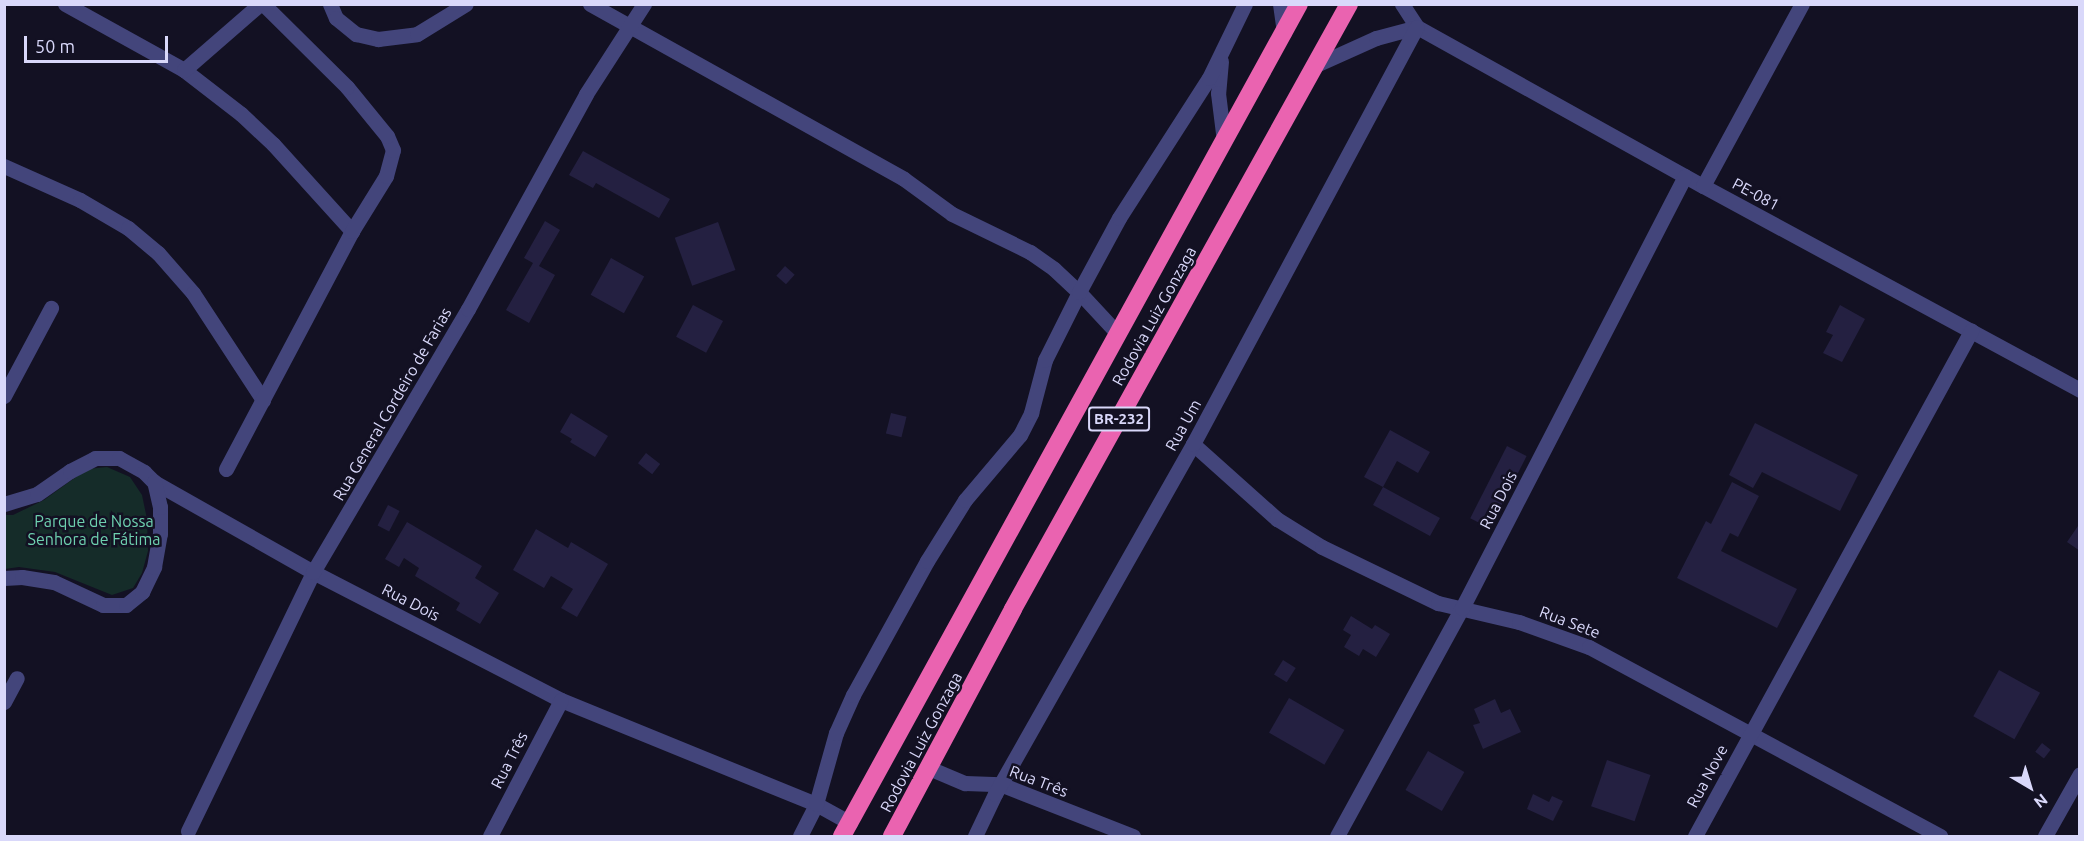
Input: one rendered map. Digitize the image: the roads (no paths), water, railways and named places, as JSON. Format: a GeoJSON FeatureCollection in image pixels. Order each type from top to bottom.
{"type":"FeatureCollection","features":[{"type":"Feature","properties":{"kind":"highway","name":"Rodovia Luiz Gonzaga"},"geometry":{"type":"LineString","coordinates":[[846,830],[1299,4]]}},
{"type":"Feature","properties":{"kind":"highway","name":"Rodovia Luiz Gonzaga"},"geometry":{"type":"LineString","coordinates":[[892,837],[1013,609],[1350,4]]}},
{"type":"Feature","properties":{"kind":"street"},"geometry":{"type":"LineString","coordinates":[[65,4],[184,70],[241,114],[273,144],[352,231]]}},
{"type":"Feature","properties":{"kind":"street"},"geometry":{"type":"LineString","coordinates":[[184,70],[262,4],[347,87],[387,136],[393,150],[386,176],[352,231],[226,470]]}},
{"type":"Feature","properties":{"kind":"street"},"geometry":{"type":"LineString","coordinates":[[330,4],[336,18],[356,34],[378,39],[417,34],[466,4]]}},
{"type":"Feature","properties":{"kind":"street"},"geometry":{"type":"LineString","coordinates":[[590,4],[904,179],[952,214],[1030,252],[1054,268],[1118,334]]}},
{"type":"Feature","properties":{"kind":"street","name":"Rua General Cordeiro de Farias"},"geometry":{"type":"LineString","coordinates":[[188,831],[314,572],[468,309],[586,94],[632,26],[644,4]]}},
{"type":"Feature","properties":{"kind":"street"},"geometry":{"type":"LineString","coordinates":[[800,837],[816,804],[836,733],[852,695],[927,561],[965,500],[1020,435],[1031,412],[1045,360],[1079,292],[1119,218],[1188,112],[1245,4]]}},
{"type":"Feature","properties":{"kind":"street"},"geometry":{"type":"LineString","coordinates":[[1280,4],[1284,33]]}},
{"type":"Feature","properties":{"kind":"street"},"geometry":{"type":"LineString","coordinates":[[1316,65],[1376,38],[1417,27],[1402,4]]}},
{"type":"Feature","properties":{"kind":"street"},"geometry":{"type":"LineString","coordinates":[[1703,186],[1802,4]]}},
{"type":"Feature","properties":{"kind":"street","name":"PE-081"},"geometry":{"type":"LineString","coordinates":[[1417,27],[1703,186],[2079,390]]}},
{"type":"Feature","properties":{"kind":"street","name":"Rua Um"},"geometry":{"type":"LineString","coordinates":[[975,837],[1000,784],[1193,444],[1417,27]]}},
{"type":"Feature","properties":{"kind":"street"},"geometry":{"type":"LineString","coordinates":[[1221,52],[1218,93],[1224,141]]}},
{"type":"Feature","properties":{"kind":"street"},"geometry":{"type":"LineString","coordinates":[[4,166],[80,200],[128,228],[158,253],[193,293],[263,400]]}},
{"type":"Feature","properties":{"kind":"street","name":"Rua Dois"},"geometry":{"type":"LineString","coordinates":[[1337,837],[1462,608],[1685,176]]}},
{"type":"Feature","properties":{"kind":"street"},"geometry":{"type":"LineString","coordinates":[[4,396],[51,308]]}},
{"type":"Feature","properties":{"kind":"street"},"geometry":{"type":"LineString","coordinates":[[1750,733],[1971,331]]}},
{"type":"Feature","properties":{"kind":"street","name":"Rua Sete"},"geometry":{"type":"LineString","coordinates":[[1193,444],[1277,519],[1322,547],[1392,583],[1438,603],[1519,622],[1589,647],[1940,837]]}},
{"type":"Feature","properties":{"kind":"street","name":"Rua Dois"},"geometry":{"type":"LineString","coordinates":[[4,504],[37,494],[70,471],[95,458],[119,458],[144,472],[154,482],[314,572],[561,700],[816,804],[846,830]]}},
{"type":"Feature","properties":{"kind":"street"},"geometry":{"type":"LineString","coordinates":[[4,578],[22,577],[54,582],[103,605],[126,605],[142,591],[154,567],[160,534],[160,507],[154,482]]}},
{"type":"Feature","properties":{"kind":"street"},"geometry":{"type":"LineString","coordinates":[[4,702],[17,678]]}},
{"type":"Feature","properties":{"kind":"street","name":"Rua Três"},"geometry":{"type":"LineString","coordinates":[[490,837],[561,700]]}},
{"type":"Feature","properties":{"kind":"street","name":"Rua Nove"},"geometry":{"type":"LineString","coordinates":[[1695,837],[1750,733]]}},
{"type":"Feature","properties":{"kind":"street","name":"Rua Três"},"geometry":{"type":"LineString","coordinates":[[929,768],[965,783],[1000,784],[1133,837]]}},
{"type":"Feature","properties":{"kind":"street"},"geometry":{"type":"LineString","coordinates":[[2045,837],[2079,774]]}},
{"type":"Feature","properties":{"kind":"park label","name":"Parque de Nossa Senhora de Fátima"},"geometry":{"type":"Point","coordinates":[94,530]}}]}
